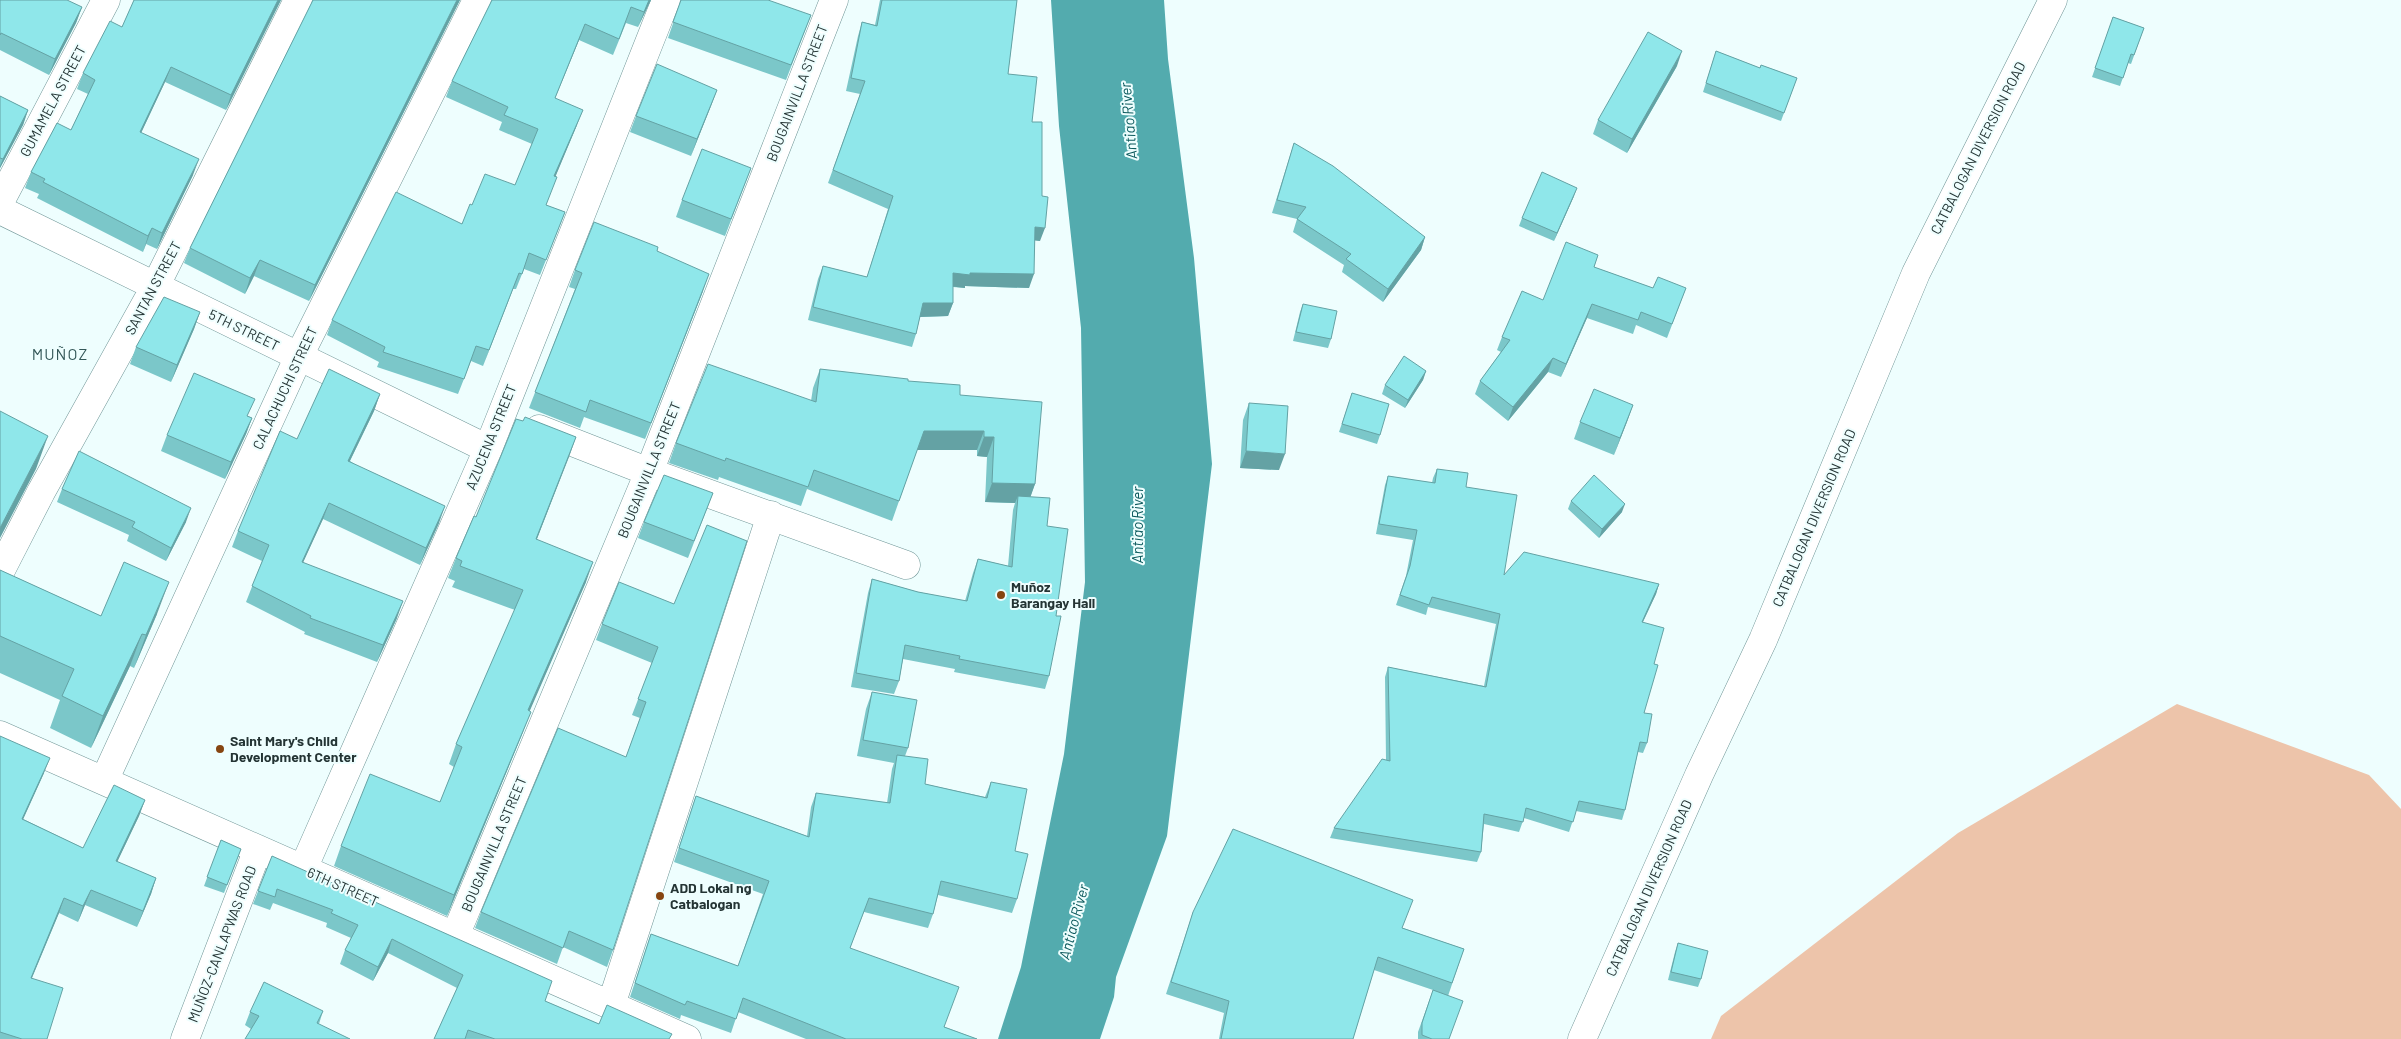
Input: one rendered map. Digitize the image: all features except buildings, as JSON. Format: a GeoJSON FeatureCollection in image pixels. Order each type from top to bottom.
{"type":"FeatureCollection","features":[{"type":"Feature","properties":{"kind":"main road","name":"GUMAMELA STREET"},"geometry":{"type":"LineString","coordinates":[[0,202],[106,0]]}},
{"type":"Feature","properties":{"kind":"main road","name":"SANTAN STREET"},"geometry":{"type":"LineString","coordinates":[[0,572],[41,492],[155,287],[298,0]]}},
{"type":"Feature","properties":{"kind":"main road","name":"CALACHUCHI STREET"},"geometry":{"type":"LineString","coordinates":[[104,781],[299,356],[477,0]]}},
{"type":"Feature","properties":{"kind":"main road","name":"AZUCENA STREET"},"geometry":{"type":"LineString","coordinates":[[303,869],[488,449],[666,0]]}},
{"type":"Feature","properties":{"kind":"main road","name":"BOUGAINVILLA STREET"},"geometry":{"type":"LineString","coordinates":[[455,936],[649,472],[834,0]]}},
{"type":"Feature","properties":{"kind":"main road","name":"CATBALOGAN DIVERSION ROAD"},"geometry":{"type":"LineString","coordinates":[[1582,1039],[1695,784],[1763,640],[1916,273],[2053,0]]}},
{"type":"Feature","properties":{"kind":"main road","name":"5TH STREET"},"geometry":{"type":"LineString","coordinates":[[0,210],[488,449]]}},
{"type":"Feature","properties":{"kind":"main road"},"geometry":{"type":"LineString","coordinates":[[501,414],[649,472],[906,565]]}},
{"type":"Feature","properties":{"kind":"main road"},"geometry":{"type":"LineString","coordinates":[[611,1005],[771,515]]}},
{"type":"Feature","properties":{"kind":"main road","name":"6TH STREET"},"geometry":{"type":"LineString","coordinates":[[0,735],[687,1039]]}},
{"type":"Feature","properties":{"kind":"main road","name":"MUÑOZ-CANLAPWAS ROAD"},"geometry":{"type":"LineString","coordinates":[[185,1039],[258,849]]}},
{"type":"Feature","properties":{"kind":"shaded area"},"geometry":{"type":"Polygon","coordinates":[[[2177,704],[2369,775],[2401,809],[2401,1039],[1711,1039],[1721,1016],[1958,833],[2177,704]]]}},
{"type":"Feature","properties":{"kind":"water","name":"Antiao River"},"geometry":{"type":"Polygon","coordinates":[[[1051,0],[1164,0],[1168,59],[1194,258],[1212,464],[1167,836],[1116,977],[1114,997],[1100,1039],[998,1039],[1021,967],[1064,754],[1085,582],[1081,328],[1059,126],[1051,0]]]}},
{"type":"Feature","properties":{"kind":"place","name":"Muñoz Barangay Hall"},"geometry":{"type":"Point","coordinates":[1001,595]}},
{"type":"Feature","properties":{"kind":"place","name":"Saint Mary's Child Development Center"},"geometry":{"type":"Point","coordinates":[220,749]}},
{"type":"Feature","properties":{"kind":"place","name":"ADD Lokal ng Catbalogan"},"geometry":{"type":"Point","coordinates":[660,896]}},
{"type":"Feature","properties":{"kind":"district","name":"MUÑOZ"},"geometry":{"type":"Point","coordinates":[60,354]}}]}
